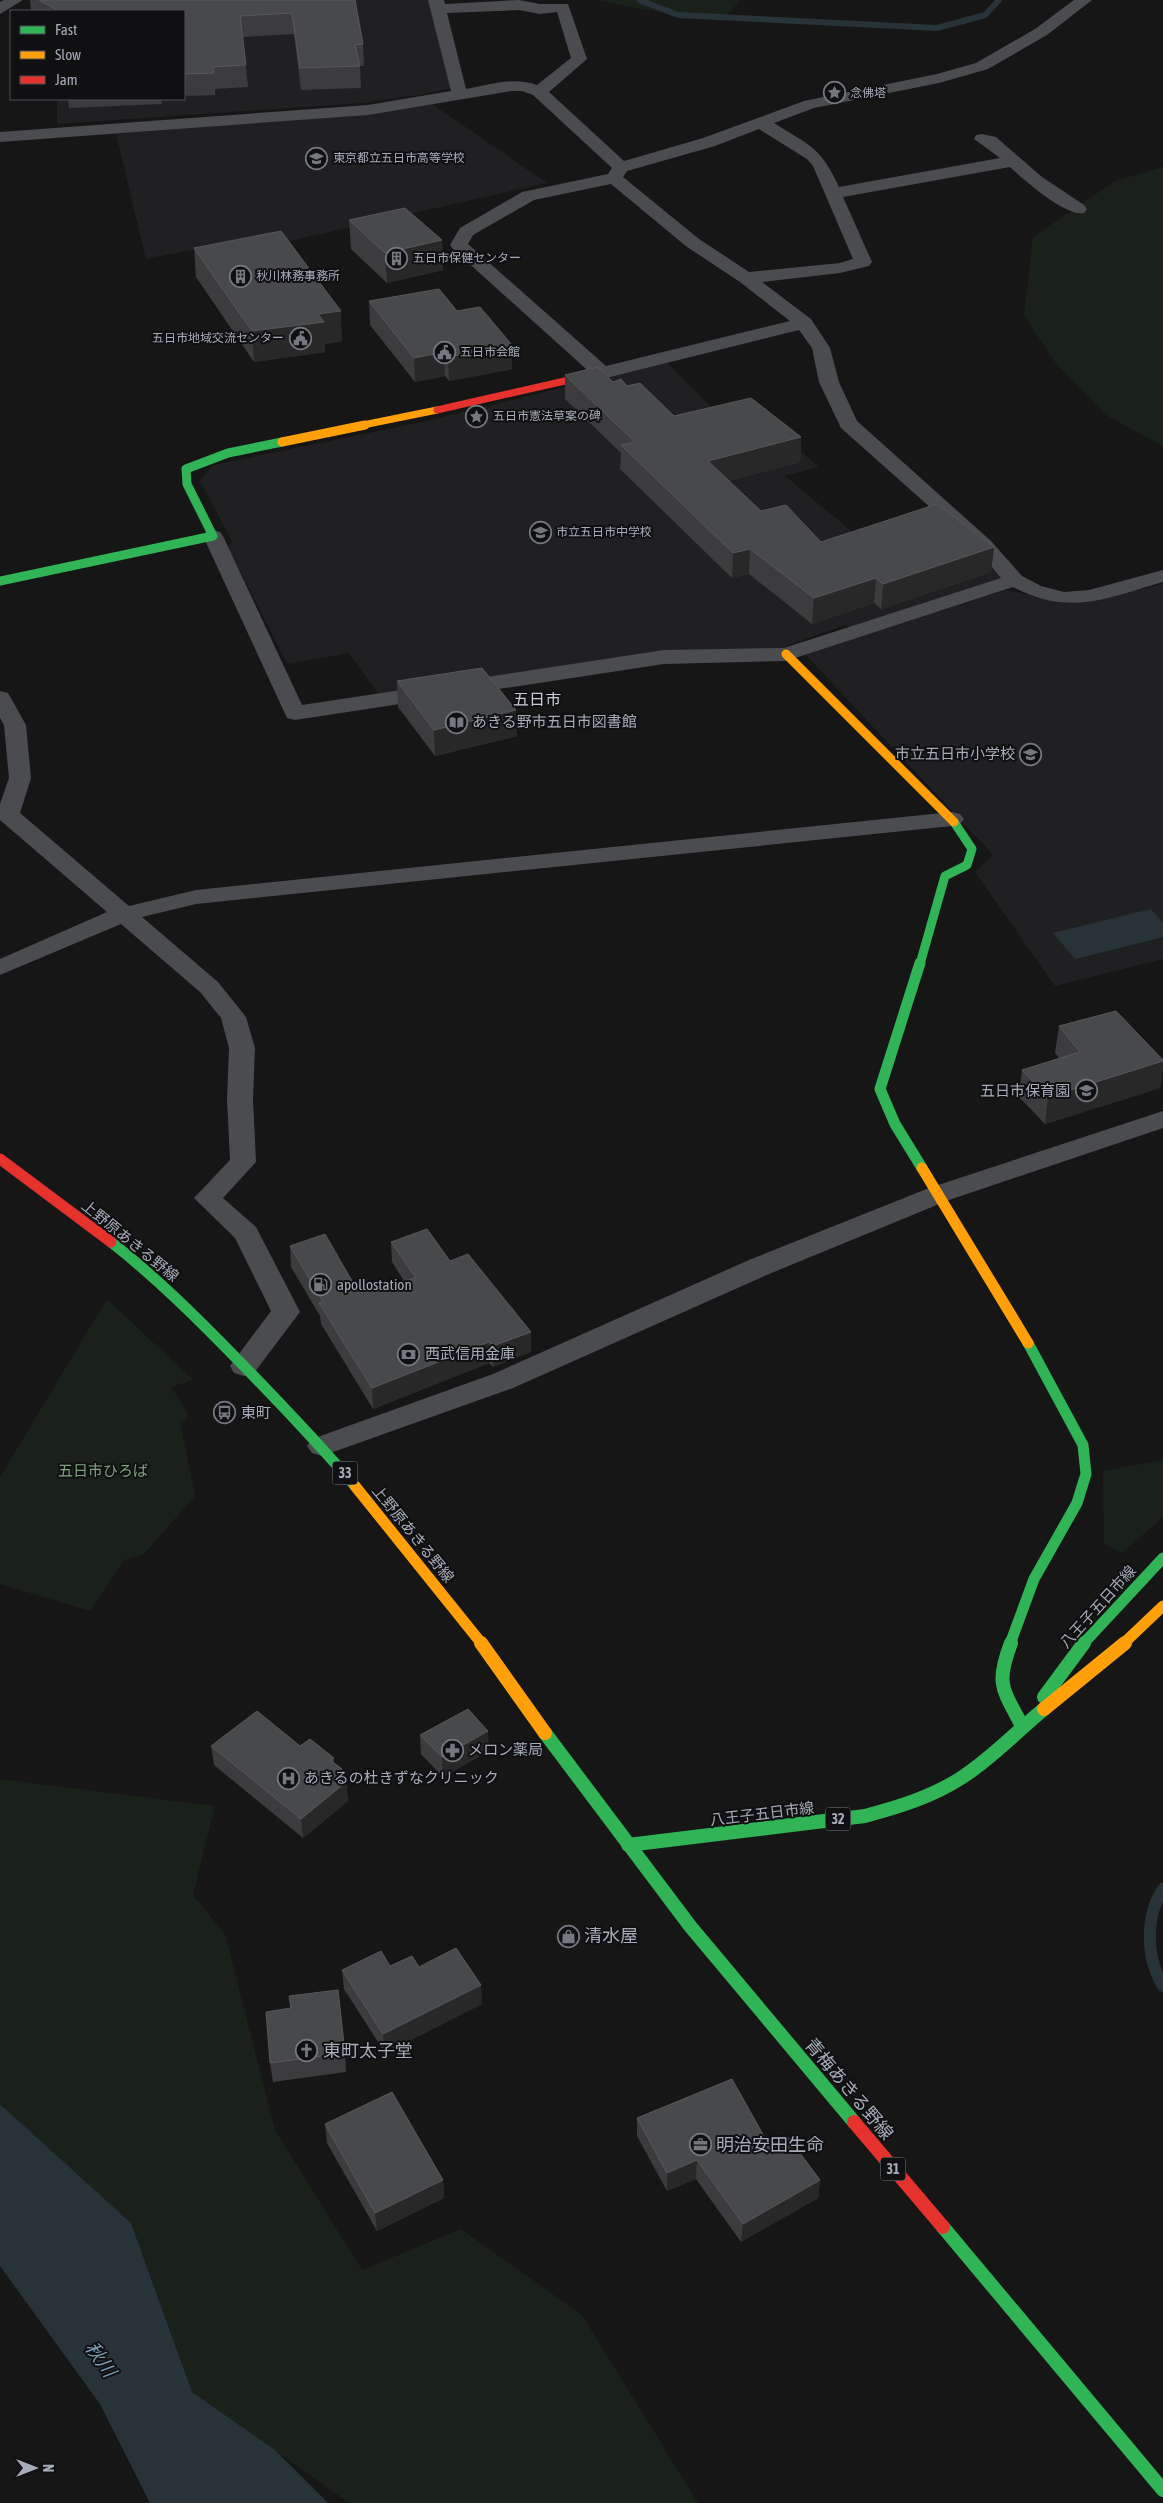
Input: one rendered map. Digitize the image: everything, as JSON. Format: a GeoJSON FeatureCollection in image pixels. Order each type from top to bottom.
{"type":"FeatureCollection","features":[{"type":"Feature","properties":{"kind":"street"},"geometry":{"type":"LineString","coordinates":[[0,9],[15,0]]}},
{"type":"Feature","properties":{"kind":"street"},"geometry":{"type":"LineString","coordinates":[[602,372],[458,245],[466,232],[528,196],[617,172],[709,142],[810,104],[944,77],[982,66],[1041,32],[1084,0]]}},
{"type":"Feature","properties":{"kind":"street"},"geometry":{"type":"LineString","coordinates":[[460,96],[437,5],[519,5],[540,9],[563,7],[579,59],[539,92]]}},
{"type":"Feature","properties":{"kind":"street"},"geometry":{"type":"LineString","coordinates":[[0,137],[368,110],[511,86],[524,86],[539,92],[617,172],[693,243],[746,278],[804,323],[821,348],[829,382],[848,424],[984,545],[1016,580],[1034,590],[1064,598],[1090,596],[1163,576]]}},
{"type":"Feature","properties":{"kind":"street"},"geometry":{"type":"LineString","coordinates":[[746,278],[840,268],[863,262],[834,192],[813,154],[760,122]]}},
{"type":"Feature","properties":{"kind":"street"},"geometry":{"type":"LineString","coordinates":[[982,139],[990,141],[1036,181],[1078,209]]}},
{"type":"Feature","properties":{"kind":"street"},"geometry":{"type":"LineString","coordinates":[[834,192],[1014,162]]}},
{"type":"Feature","properties":{"kind":"street"},"geometry":{"type":"LineString","coordinates":[[804,323],[457,406],[228,453],[186,469],[187,484],[295,714],[664,657],[786,654],[1016,580]]}},
{"type":"Feature","properties":{"kind":"street"},"geometry":{"type":"LineString","coordinates":[[0,581],[212,536]]}},
{"type":"Feature","properties":{"kind":"street"},"geometry":{"type":"LineString","coordinates":[[786,654],[952,819],[972,849],[967,865],[945,876],[912,992],[880,1089],[894,1124],[939,1194],[1041,1364],[1083,1445],[1086,1474],[1077,1503],[1034,1578],[1002,1666],[1002,1687],[1022,1726]]}},
{"type":"Feature","properties":{"kind":"street"},"geometry":{"type":"LineString","coordinates":[[0,698],[15,725],[20,778],[8,815],[208,987],[234,1017],[242,1048],[240,1099],[243,1162],[207,1198],[246,1233],[286,1312],[244,1366]]}},
{"type":"Feature","properties":{"kind":"street"},"geometry":{"type":"LineString","coordinates":[[0,968],[124,914],[196,897],[952,819]]}},
{"type":"Feature","properties":{"kind":"street"},"geometry":{"type":"LineString","coordinates":[[322,1446],[503,1381],[760,1267],[939,1194],[1163,1118]]}},
{"type":"Feature","properties":{"kind":"street","name":"上野原あきる野線"},"geometry":{"type":"LineString","coordinates":[[0,1160],[134,1260],[182,1304],[322,1446],[439,1590],[514,1687],[628,1845]]}},
{"type":"Feature","properties":{"kind":"street","name":"八王子五日市線"},"geometry":{"type":"LineString","coordinates":[[1022,1726],[1085,1641],[1163,1558]]}},
{"type":"Feature","properties":{"kind":"street","name":"八王子五日市線"},"geometry":{"type":"LineString","coordinates":[[628,1845],[865,1816],[903,1806],[949,1786],[987,1759],[1022,1726],[1110,1657],[1163,1606]]}},
{"type":"Feature","properties":{"kind":"street","name":"青梅あきる野線"},"geometry":{"type":"LineString","coordinates":[[628,1845],[703,1941],[1163,2490]]}},
{"type":"Feature","properties":{"kind":"shaded area"},"geometry":{"type":"Polygon","coordinates":[[[70,0],[430,0],[452,88],[363,103],[57,124],[57,100],[185,100],[185,10],[70,0]]]}},
{"type":"Feature","properties":{"kind":"shaded area","name":"東京都立五日市高等学校"},"geometry":{"type":"Polygon","coordinates":[[[432,104],[547,183],[281,243],[265,236],[146,259],[116,134],[370,113],[432,104]]]}},
{"type":"Feature","properties":{"kind":"shaded area","name":"市立五日市中学校"},"geometry":{"type":"Polygon","coordinates":[[[666,362],[727,422],[757,414],[819,467],[785,476],[867,544],[950,523],[1005,577],[852,628],[845,625],[778,649],[379,695],[349,653],[287,664],[228,547],[232,541],[200,481],[213,465],[427,421],[666,362]]]}},
{"type":"Feature","properties":{"kind":"shaded area","name":"市立五日市小学校"},"geometry":{"type":"Polygon","coordinates":[[[1163,584],[1163,959],[1055,986],[975,872],[993,855],[805,654],[1006,590],[1067,603],[1099,599],[1163,584]]]}},
{"type":"Feature","properties":{"kind":"green space"},"geometry":{"type":"Polygon","coordinates":[[[597,0],[741,0],[721,21],[641,9],[597,0]]]}},
{"type":"Feature","properties":{"kind":"green space"},"geometry":{"type":"Polygon","coordinates":[[[1163,167],[1163,446],[1106,415],[1055,362],[1024,316],[1033,237],[1115,181],[1163,167]]]}},
{"type":"Feature","properties":{"kind":"green space","name":"五日市ひろば"},"geometry":{"type":"Polygon","coordinates":[[[107,1299],[193,1380],[171,1387],[188,1413],[187,1419],[180,1422],[195,1496],[144,1554],[124,1560],[90,1611],[0,1584],[0,1477],[107,1299]]]}},
{"type":"Feature","properties":{"kind":"green space"},"geometry":{"type":"Polygon","coordinates":[[[1163,1460],[1163,1517],[1122,1553],[1104,1543],[1103,1471],[1163,1460]]]}},
{"type":"Feature","properties":{"kind":"green space"},"geometry":{"type":"Polygon","coordinates":[[[0,1779],[215,1806],[193,1895],[225,1934],[275,2130],[362,2270],[461,2229],[582,2315],[698,2503],[349,2503],[192,2392],[131,2223],[0,2104],[0,1779]]]}},
{"type":"Feature","properties":{"kind":"water"},"geometry":{"type":"Polygon","coordinates":[[[1151,909],[1163,923],[1163,937],[1075,959],[1053,933],[1151,909]]]}},
{"type":"Feature","properties":{"kind":"water","name":"秋川"},"geometry":{"type":"Polygon","coordinates":[[[0,2104],[131,2223],[192,2392],[275,2450],[328,2503],[150,2503],[100,2404],[0,2266],[0,2104]]]}},
{"type":"Feature","properties":{"kind":"building"},"geometry":{"type":"Polygon","coordinates":[[[39,0],[355,0],[363,44],[355,45],[360,66],[300,68],[292,13],[240,16],[246,65],[213,67],[214,73],[185,74],[185,10],[57,10],[39,0]]]}},
{"type":"Feature","properties":{"kind":"building"},"geometry":{"type":"Polygon","coordinates":[[[405,208],[442,240],[385,253],[349,220],[405,208]]]}},
{"type":"Feature","properties":{"kind":"building"},"geometry":{"type":"Polygon","coordinates":[[[281,231],[341,311],[318,314],[324,322],[252,331],[194,248],[281,231]]]}},
{"type":"Feature","properties":{"kind":"building"},"geometry":{"type":"Polygon","coordinates":[[[439,289],[457,311],[480,307],[512,345],[448,357],[444,352],[414,358],[369,301],[439,289]]]}},
{"type":"Feature","properties":{"kind":"building"},"geometry":{"type":"Polygon","coordinates":[[[598,367],[613,382],[621,379],[627,386],[640,383],[674,416],[751,398],[801,437],[708,461],[761,511],[786,505],[821,542],[937,504],[994,547],[883,584],[876,578],[814,598],[750,549],[733,553],[621,445],[635,442],[565,375],[598,367]]]}},
{"type":"Feature","properties":{"kind":"building"},"geometry":{"type":"Polygon","coordinates":[[[482,668],[516,710],[434,730],[397,681],[482,668]]]}},
{"type":"Feature","properties":{"kind":"building"},"geometry":{"type":"Polygon","coordinates":[[[1116,1011],[1163,1061],[1048,1097],[1022,1070],[1080,1052],[1059,1026],[1116,1011]]]}},
{"type":"Feature","properties":{"kind":"building"},"geometry":{"type":"Polygon","coordinates":[[[427,1229],[450,1261],[468,1254],[531,1332],[493,1346],[489,1342],[372,1388],[319,1303],[323,1302],[290,1246],[325,1234],[359,1293],[416,1278],[391,1242],[427,1229]]]}},
{"type":"Feature","properties":{"kind":"building"},"geometry":{"type":"Polygon","coordinates":[[[468,1709],[488,1731],[442,1757],[420,1735],[468,1709]]]}},
{"type":"Feature","properties":{"kind":"building"},"geometry":{"type":"Polygon","coordinates":[[[257,1711],[300,1746],[310,1739],[334,1758],[330,1760],[342,1769],[336,1774],[346,1782],[301,1819],[211,1746],[257,1711]]]}},
{"type":"Feature","properties":{"kind":"building"},"geometry":{"type":"Polygon","coordinates":[[[456,1948],[481,1985],[383,2034],[342,1970],[381,1951],[390,1966],[412,1956],[419,1967],[456,1948]]]}},
{"type":"Feature","properties":{"kind":"building","name":"東町太子堂"},"geometry":{"type":"Polygon","coordinates":[[[338,1990],[345,2053],[270,2063],[266,2012],[291,2008],[289,1996],[338,1990]]]}},
{"type":"Feature","properties":{"kind":"building"},"geometry":{"type":"Polygon","coordinates":[[[732,2079],[770,2147],[788,2137],[820,2180],[743,2224],[697,2160],[667,2173],[637,2118],[732,2079]]]}},
{"type":"Feature","properties":{"kind":"building"},"geometry":{"type":"Polygon","coordinates":[[[392,2092],[443,2180],[375,2213],[325,2124],[392,2092]]]}},
{"type":"Feature","properties":{"kind":"waterway"},"geometry":{"type":"LineString","coordinates":[[639,0],[678,15],[937,28],[985,15],[999,0]]}},
{"type":"Feature","properties":{"kind":"waterway"},"geometry":{"type":"LineString","coordinates":[[1163,1889],[1153,1912],[1150,1937],[1153,1963],[1163,1986]]}},
{"type":"Feature","properties":{"kind":"traffic: fast"},"geometry":{"type":"LineString","coordinates":[[0,581],[213,536],[187,484],[186,469],[228,453],[282,442]]}},
{"type":"Feature","properties":{"kind":"traffic: fast"},"geometry":{"type":"LineString","coordinates":[[922,1168],[895,1124],[880,1089],[912,992],[945,876],[967,865],[972,849],[954,822]]}},
{"type":"Feature","properties":{"kind":"traffic: fast"},"geometry":{"type":"LineString","coordinates":[[111,1242],[158,1282],[203,1325],[295,1418],[355,1486]]}},
{"type":"Feature","properties":{"kind":"traffic: fast"},"geometry":{"type":"LineString","coordinates":[[1022,1726],[1002,1687],[1002,1666],[1034,1579],[1077,1503],[1086,1474],[1083,1445],[1028,1343]]}},
{"type":"Feature","properties":{"kind":"traffic: fast"},"geometry":{"type":"LineString","coordinates":[[1044,1697],[1085,1641],[1163,1558]]}},
{"type":"Feature","properties":{"kind":"traffic: fast"},"geometry":{"type":"LineString","coordinates":[[628,1845],[865,1816],[897,1807],[948,1786],[961,1778],[986,1760],[1044,1709]]}},
{"type":"Feature","properties":{"kind":"traffic: fast"},"geometry":{"type":"LineString","coordinates":[[545,1733],[690,1926],[854,2122]]}},
{"type":"Feature","properties":{"kind":"traffic: fast"},"geometry":{"type":"LineString","coordinates":[[943,2227],[1163,2490]]}},
{"type":"Feature","properties":{"kind":"traffic: slow"},"geometry":{"type":"LineString","coordinates":[[282,442],[437,410]]}},
{"type":"Feature","properties":{"kind":"traffic: slow"},"geometry":{"type":"LineString","coordinates":[[786,654],[954,822]]}},
{"type":"Feature","properties":{"kind":"traffic: slow"},"geometry":{"type":"LineString","coordinates":[[922,1168],[1028,1343]]}},
{"type":"Feature","properties":{"kind":"traffic: slow"},"geometry":{"type":"LineString","coordinates":[[355,1486],[477,1638],[545,1733]]}},
{"type":"Feature","properties":{"kind":"traffic: slow"},"geometry":{"type":"LineString","coordinates":[[1044,1709],[1110,1657],[1163,1606]]}},
{"type":"Feature","properties":{"kind":"traffic: jam"},"geometry":{"type":"LineString","coordinates":[[437,410],[600,373]]}},
{"type":"Feature","properties":{"kind":"traffic: jam"},"geometry":{"type":"LineString","coordinates":[[0,1159],[111,1242]]}},
{"type":"Feature","properties":{"kind":"traffic: jam"},"geometry":{"type":"LineString","coordinates":[[854,2122],[943,2227]]}},
{"type":"Feature","properties":{"kind":"place","name":"念佛塔"},"geometry":{"type":"Point","coordinates":[834,93]}},
{"type":"Feature","properties":{"kind":"place","name":"東京都立五日市高等学校"},"geometry":{"type":"Point","coordinates":[317,158]}},
{"type":"Feature","properties":{"kind":"place","name":"五日市保健センター"},"geometry":{"type":"Point","coordinates":[397,258]}},
{"type":"Feature","properties":{"kind":"place","name":"秋川林務事務所"},"geometry":{"type":"Point","coordinates":[240,276]}},
{"type":"Feature","properties":{"kind":"place","name":"五日市地域交流センター"},"geometry":{"type":"Point","coordinates":[300,338]}},
{"type":"Feature","properties":{"kind":"place","name":"五日市会館"},"geometry":{"type":"Point","coordinates":[444,352]}},
{"type":"Feature","properties":{"kind":"place","name":"五日市憲法草案の碑"},"geometry":{"type":"Point","coordinates":[477,416]}},
{"type":"Feature","properties":{"kind":"place","name":"市立五日市中学校"},"geometry":{"type":"Point","coordinates":[540,532]}},
{"type":"Feature","properties":{"kind":"place","name":"あきる野市五日市図書館"},"geometry":{"type":"Point","coordinates":[456,722]}},
{"type":"Feature","properties":{"kind":"place","name":"市立五日市小学校"},"geometry":{"type":"Point","coordinates":[1031,754]}},
{"type":"Feature","properties":{"kind":"place","name":"五日市保育園"},"geometry":{"type":"Point","coordinates":[1086,1091]}},
{"type":"Feature","properties":{"kind":"place","name":"apollostation"},"geometry":{"type":"Point","coordinates":[321,1285]}},
{"type":"Feature","properties":{"kind":"place","name":"西武信用金庫"},"geometry":{"type":"Point","coordinates":[409,1354]}},
{"type":"Feature","properties":{"kind":"place","name":"東町"},"geometry":{"type":"Point","coordinates":[225,1413]}},
{"type":"Feature","properties":{"kind":"place","name":"メロン薬局"},"geometry":{"type":"Point","coordinates":[452,1750]}},
{"type":"Feature","properties":{"kind":"place","name":"あきるの杜きずなクリニック"},"geometry":{"type":"Point","coordinates":[288,1778]}},
{"type":"Feature","properties":{"kind":"place","name":"清水屋"},"geometry":{"type":"Point","coordinates":[568,1936]}},
{"type":"Feature","properties":{"kind":"place","name":"東町太子堂"},"geometry":{"type":"Point","coordinates":[307,2051]}},
{"type":"Feature","properties":{"kind":"place","name":"明治安田生命"},"geometry":{"type":"Point","coordinates":[700,2145]}},
{"type":"Feature","properties":{"kind":"district","name":"五日市"},"geometry":{"type":"Point","coordinates":[537,699]}}]}
